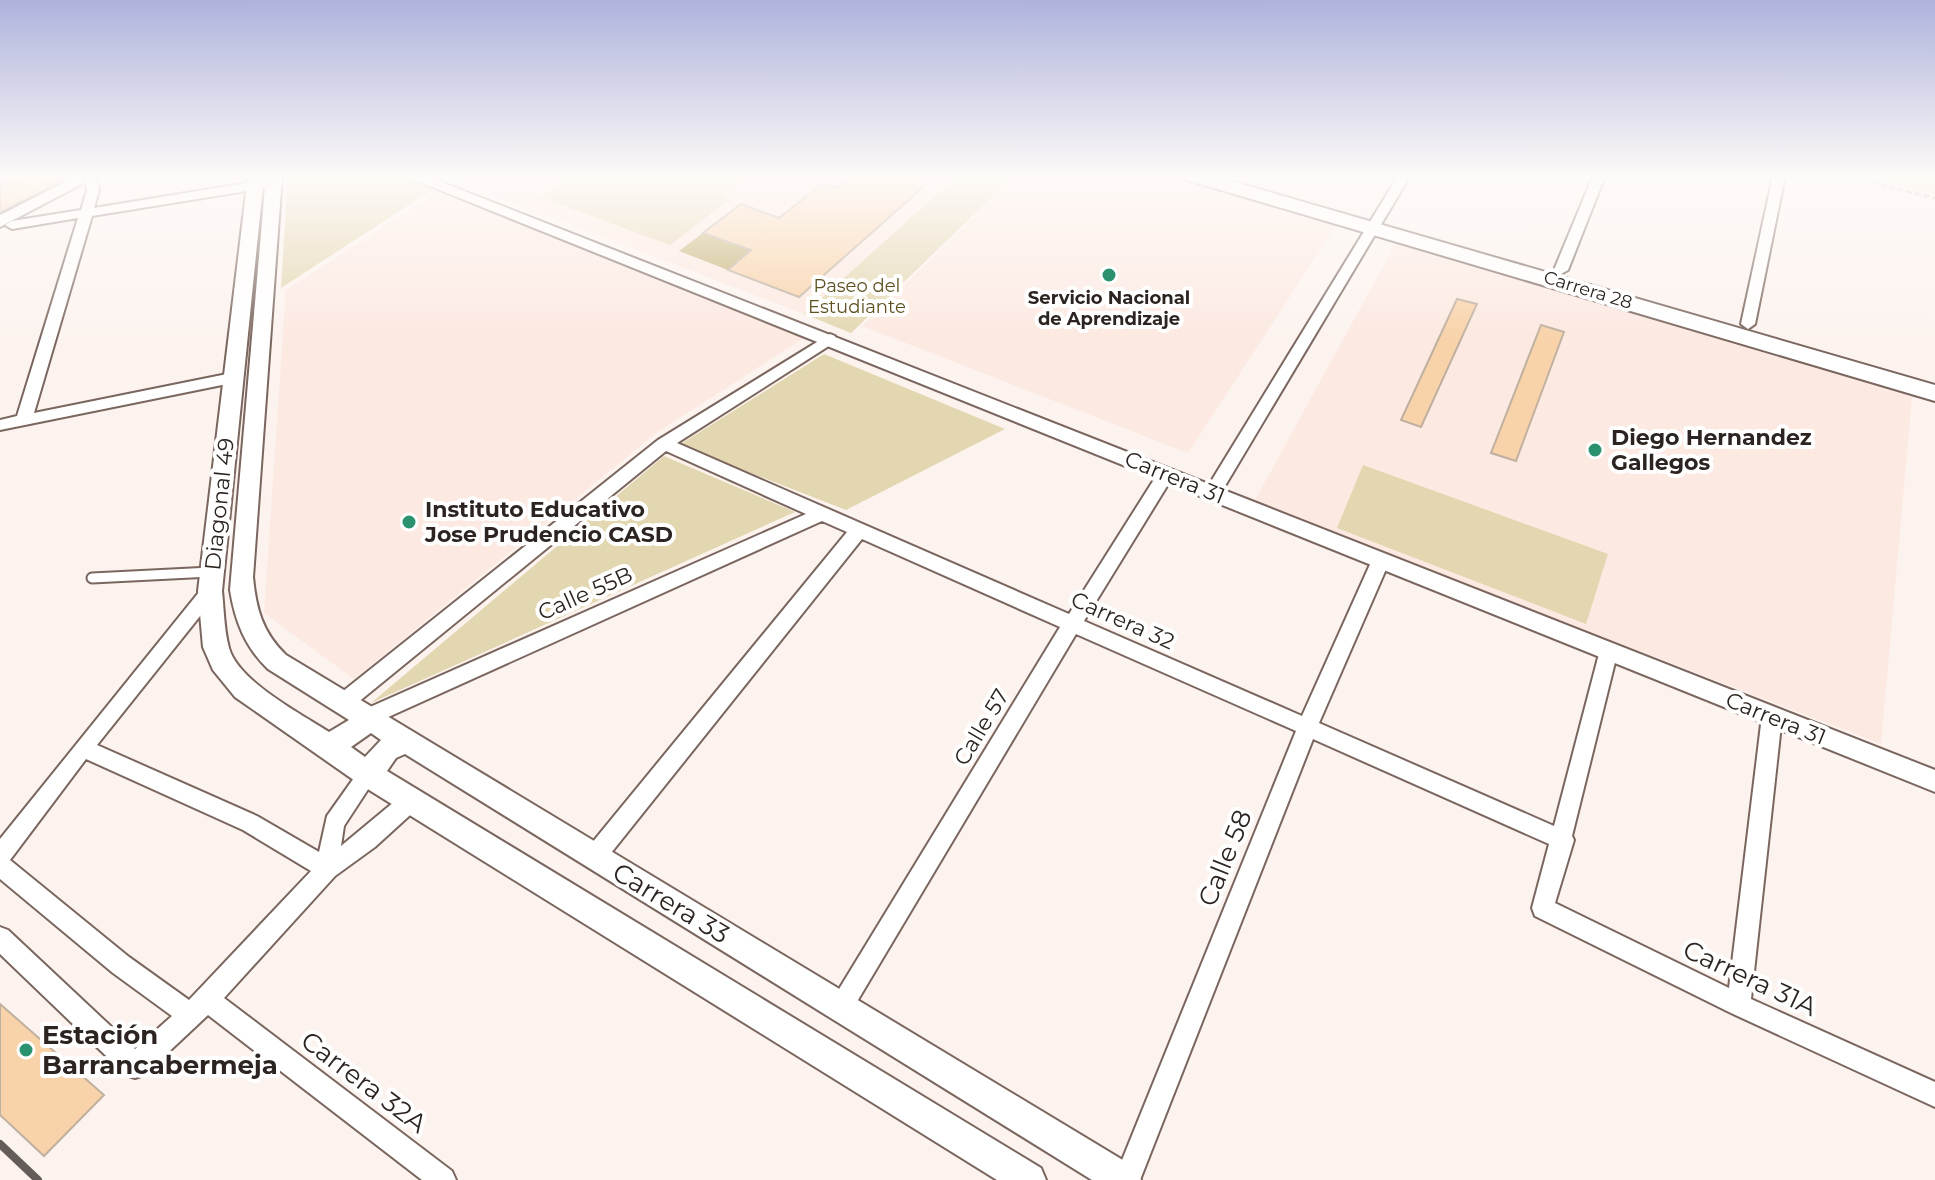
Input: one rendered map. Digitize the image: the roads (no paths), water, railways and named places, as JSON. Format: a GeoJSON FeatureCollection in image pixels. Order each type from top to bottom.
{"type":"FeatureCollection","features":[{"type":"Feature","properties":{"kind":"main road","name":"Diagonal 49"},"geometry":{"type":"LineString","coordinates":[[210,581],[232,378],[256,231]]}},
{"type":"Feature","properties":{"kind":"main road","name":"Diagonal 49"},"geometry":{"type":"LineString","coordinates":[[243,604],[241,577],[262,231]]}},
{"type":"Feature","properties":{"kind":"main road","name":"Carrera 28"},"geometry":{"type":"LineString","coordinates":[[1412,231],[1935,393]]}},
{"type":"Feature","properties":{"kind":"main road","name":"Carrera 28"},"geometry":{"type":"LineString","coordinates":[[1417,231],[1935,377]]}},
{"type":"Feature","properties":{"kind":"main road","name":"Carrera 33"},"geometry":{"type":"LineString","coordinates":[[210,581],[216,647],[233,679],[368,774],[1029,1180]]}},
{"type":"Feature","properties":{"kind":"main road","name":"Carrera 33"},"geometry":{"type":"LineString","coordinates":[[243,604],[255,638],[266,652],[1125,1180]]}},
{"type":"Feature","properties":{"kind":"main road"},"geometry":{"type":"LineString","coordinates":[[328,746],[355,732],[356,710]]}},
{"type":"Feature","properties":{"kind":"main road"},"geometry":{"type":"LineString","coordinates":[[368,774],[387,750],[406,740]]}},
{"type":"Feature","properties":{"kind":"street"},"geometry":{"type":"LineString","coordinates":[[24,420],[82,231]]}},
{"type":"Feature","properties":{"kind":"street","name":"Carrera 31"},"geometry":{"type":"LineString","coordinates":[[554,231],[1935,781]]}},
{"type":"Feature","properties":{"kind":"street"},"geometry":{"type":"LineString","coordinates":[[1213,492],[1369,231]]}},
{"type":"Feature","properties":{"kind":"street"},"geometry":{"type":"LineString","coordinates":[[1561,270],[1577,231]]}},
{"type":"Feature","properties":{"kind":"street"},"geometry":{"type":"LineString","coordinates":[[1748,324],[1767,231]]}},
{"type":"Feature","properties":{"kind":"street"},"geometry":{"type":"LineString","coordinates":[[356,710],[664,444],[830,339]]}},
{"type":"Feature","properties":{"kind":"street"},"geometry":{"type":"LineString","coordinates":[[0,425],[232,378]]}},
{"type":"Feature","properties":{"kind":"street","name":"Carrera 32"},"geometry":{"type":"LineString","coordinates":[[664,444],[1563,840]]}},
{"type":"Feature","properties":{"kind":"street","name":"Calle 57"},"geometry":{"type":"LineString","coordinates":[[841,1007],[1166,474]]}},
{"type":"Feature","properties":{"kind":"street","name":"Calle 55B"},"geometry":{"type":"LineString","coordinates":[[356,710],[822,514]]}},
{"type":"Feature","properties":{"kind":"street"},"geometry":{"type":"LineString","coordinates":[[595,856],[859,530]]}},
{"type":"Feature","properties":{"kind":"street","name":"Calle 58"},"geometry":{"type":"LineString","coordinates":[[1125,1180],[1307,728],[1381,560]]}},
{"type":"Feature","properties":{"kind":"street","name":"Diagonal 49"},"geometry":{"type":"LineString","coordinates":[[0,856],[210,581]]}},
{"type":"Feature","properties":{"kind":"street"},"geometry":{"type":"LineString","coordinates":[[1563,840],[1609,650]]}},
{"type":"Feature","properties":{"kind":"street"},"geometry":{"type":"LineString","coordinates":[[1739,1005],[1772,716]]}},
{"type":"Feature","properties":{"kind":"street"},"geometry":{"type":"LineString","coordinates":[[83,748],[250,823],[327,869]]}},
{"type":"Feature","properties":{"kind":"street"},"geometry":{"type":"LineString","coordinates":[[327,869],[334,823],[368,774]]}},
{"type":"Feature","properties":{"kind":"street"},"geometry":{"type":"LineString","coordinates":[[0,938],[135,1066],[198,1008],[327,869],[367,840],[413,799]]}},
{"type":"Feature","properties":{"kind":"street","name":"Carrera 31A"},"geometry":{"type":"LineString","coordinates":[[1563,840],[1543,908],[1739,1005],[1935,1095]]}},
{"type":"Feature","properties":{"kind":"street","name":"Carrera 32A"},"geometry":{"type":"LineString","coordinates":[[0,865],[121,965],[198,1008],[443,1180]]}},
{"type":"Feature","properties":{"kind":"lane"},"geometry":{"type":"LineString","coordinates":[[92,578],[210,581]]}},
{"type":"Feature","properties":{"kind":"railway"},"geometry":{"type":"LineString","coordinates":[[0,1144],[38,1180]]}},
{"type":"Feature","properties":{"kind":"place","name":"Servicio Nacional de Aprendizaje"},"geometry":{"type":"Point","coordinates":[1109,275]}},
{"type":"Feature","properties":{"kind":"place","name":"Diego Hernandez Gallegos"},"geometry":{"type":"Point","coordinates":[1595,450]}},
{"type":"Feature","properties":{"kind":"place","name":"Instituto Educativo Jose Prudencio CASD"},"geometry":{"type":"Point","coordinates":[409,522]}},
{"type":"Feature","properties":{"kind":"place","name":"Estación Barrancabermeja"},"geometry":{"type":"Point","coordinates":[26,1050]}},
{"type":"Feature","properties":{"kind":"park label","name":"Paseo del Estudiante"},"geometry":{"type":"Point","coordinates":[857,296]}}]}
